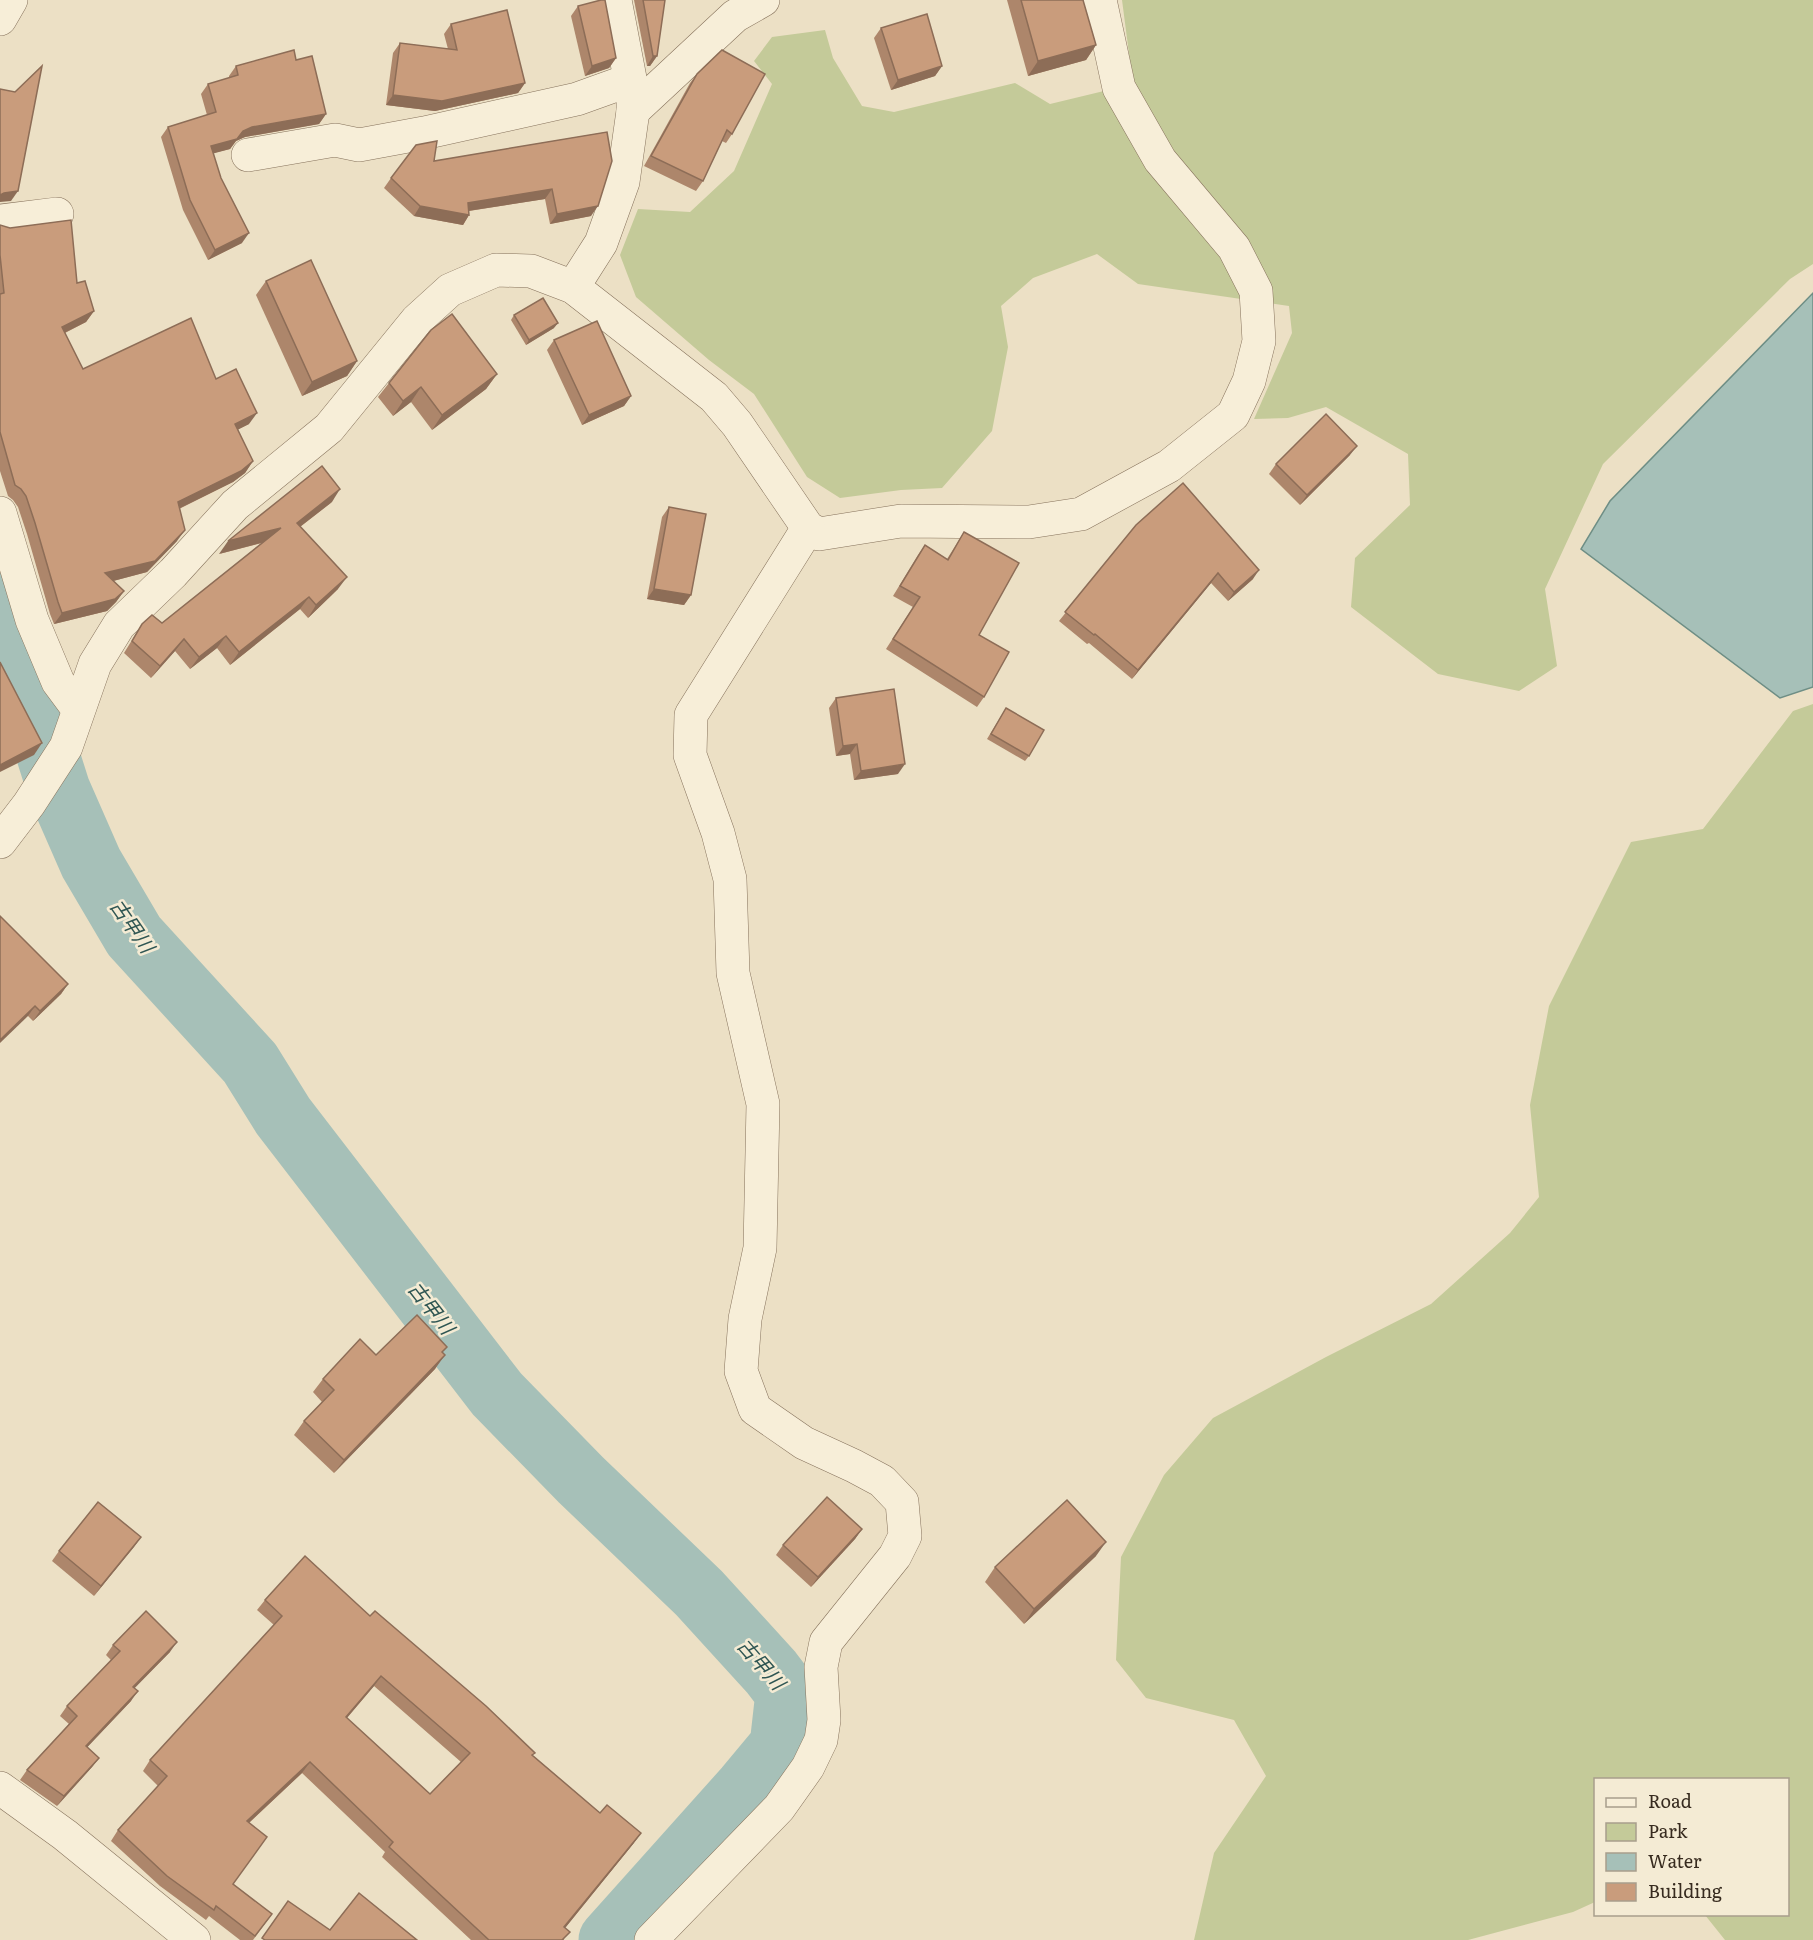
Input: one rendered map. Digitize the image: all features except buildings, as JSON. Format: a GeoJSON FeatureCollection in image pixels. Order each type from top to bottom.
{"type":"FeatureCollection","features":[{"type":"Feature","properties":{"kind":"street"},"geometry":{"type":"LineString","coordinates":[[0,19],[11,0]]}},
{"type":"Feature","properties":{"kind":"street"},"geometry":{"type":"LineString","coordinates":[[573,287],[601,243],[623,182],[631,95],[615,0]]}},
{"type":"Feature","properties":{"kind":"street"},"geometry":{"type":"LineString","coordinates":[[248,155],[335,140],[359,145],[577,99],[631,95],[735,15],[763,0]]}},
{"type":"Feature","properties":{"kind":"street"},"geometry":{"type":"LineString","coordinates":[[0,842],[66,747],[95,664],[119,626],[173,573],[235,505],[329,428],[417,320],[450,290],[496,270],[531,271],[573,287],[714,397],[737,424],[808,528],[819,534],[901,521],[1029,522],[1081,514],[1169,466],[1233,415],[1249,381],[1259,341],[1256,291],[1234,248],[1160,160],[1119,88],[1100,0]]}},
{"type":"Feature","properties":{"kind":"street"},"geometry":{"type":"LineString","coordinates":[[0,221],[57,214]]}},
{"type":"Feature","properties":{"kind":"street"},"geometry":{"type":"LineString","coordinates":[[0,513],[32,620],[58,682],[78,709]]}},
{"type":"Feature","properties":{"kind":"street"},"geometry":{"type":"LineString","coordinates":[[651,1940],[779,1808],[808,1767],[821,1740],[824,1720],[821,1666],[826,1642],[895,1556],[905,1536],[902,1502],[882,1481],[804,1443],[755,1409],[741,1371],[745,1319],[760,1248],[763,1104],[733,973],[730,879],[718,833],[690,754],[691,715],[808,528]]}},
{"type":"Feature","properties":{"kind":"street"},"geometry":{"type":"LineString","coordinates":[[0,1788],[65,1835],[194,1940]]}},
{"type":"Feature","properties":{"kind":"green space"},"geometry":{"type":"Polygon","coordinates":[[[1122,0],[1813,0],[1813,264],[1790,279],[1603,464],[1545,589],[1557,666],[1519,691],[1438,674],[1351,607],[1355,558],[1410,505],[1408,454],[1326,407],[1288,418],[1254,419],[1292,333],[1289,306],[1138,284],[1097,254],[1033,278],[1001,306],[1008,347],[992,431],[942,488],[901,490],[840,498],[807,477],[754,394],[709,360],[636,297],[620,255],[638,209],[690,212],[734,171],[772,84],[754,61],[772,37],[825,30],[833,58],[862,106],[894,112],[1015,83],[1050,104],[1133,84],[1122,0]]]}},
{"type":"Feature","properties":{"kind":"green space"},"geometry":{"type":"Polygon","coordinates":[[[1813,704],[1813,1940],[1725,1940],[1706,1916],[1789,1916],[1789,1778],[1594,1778],[1594,1902],[1573,1912],[1468,1940],[1194,1940],[1214,1853],[1266,1776],[1234,1720],[1146,1698],[1116,1660],[1121,1557],[1164,1475],[1213,1418],[1431,1304],[1510,1233],[1539,1197],[1530,1105],[1549,1006],[1631,842],[1703,829],[1793,711],[1813,704]]]}},
{"type":"Feature","properties":{"kind":"water"},"geometry":{"type":"Polygon","coordinates":[[[1813,293],[1813,687],[1780,698],[1581,549],[1610,501],[1813,293]]]}},
{"type":"Feature","properties":{"kind":"waterway","name":"古甲川"},"geometry":{"type":"LineString","coordinates":[[0,604],[59,790],[91,863],[134,936],[250,1063],[283,1116],[497,1394],[581,1480],[699,1593],[771,1672],[787,1693],[781,1746],[610,1940]]}}]}
